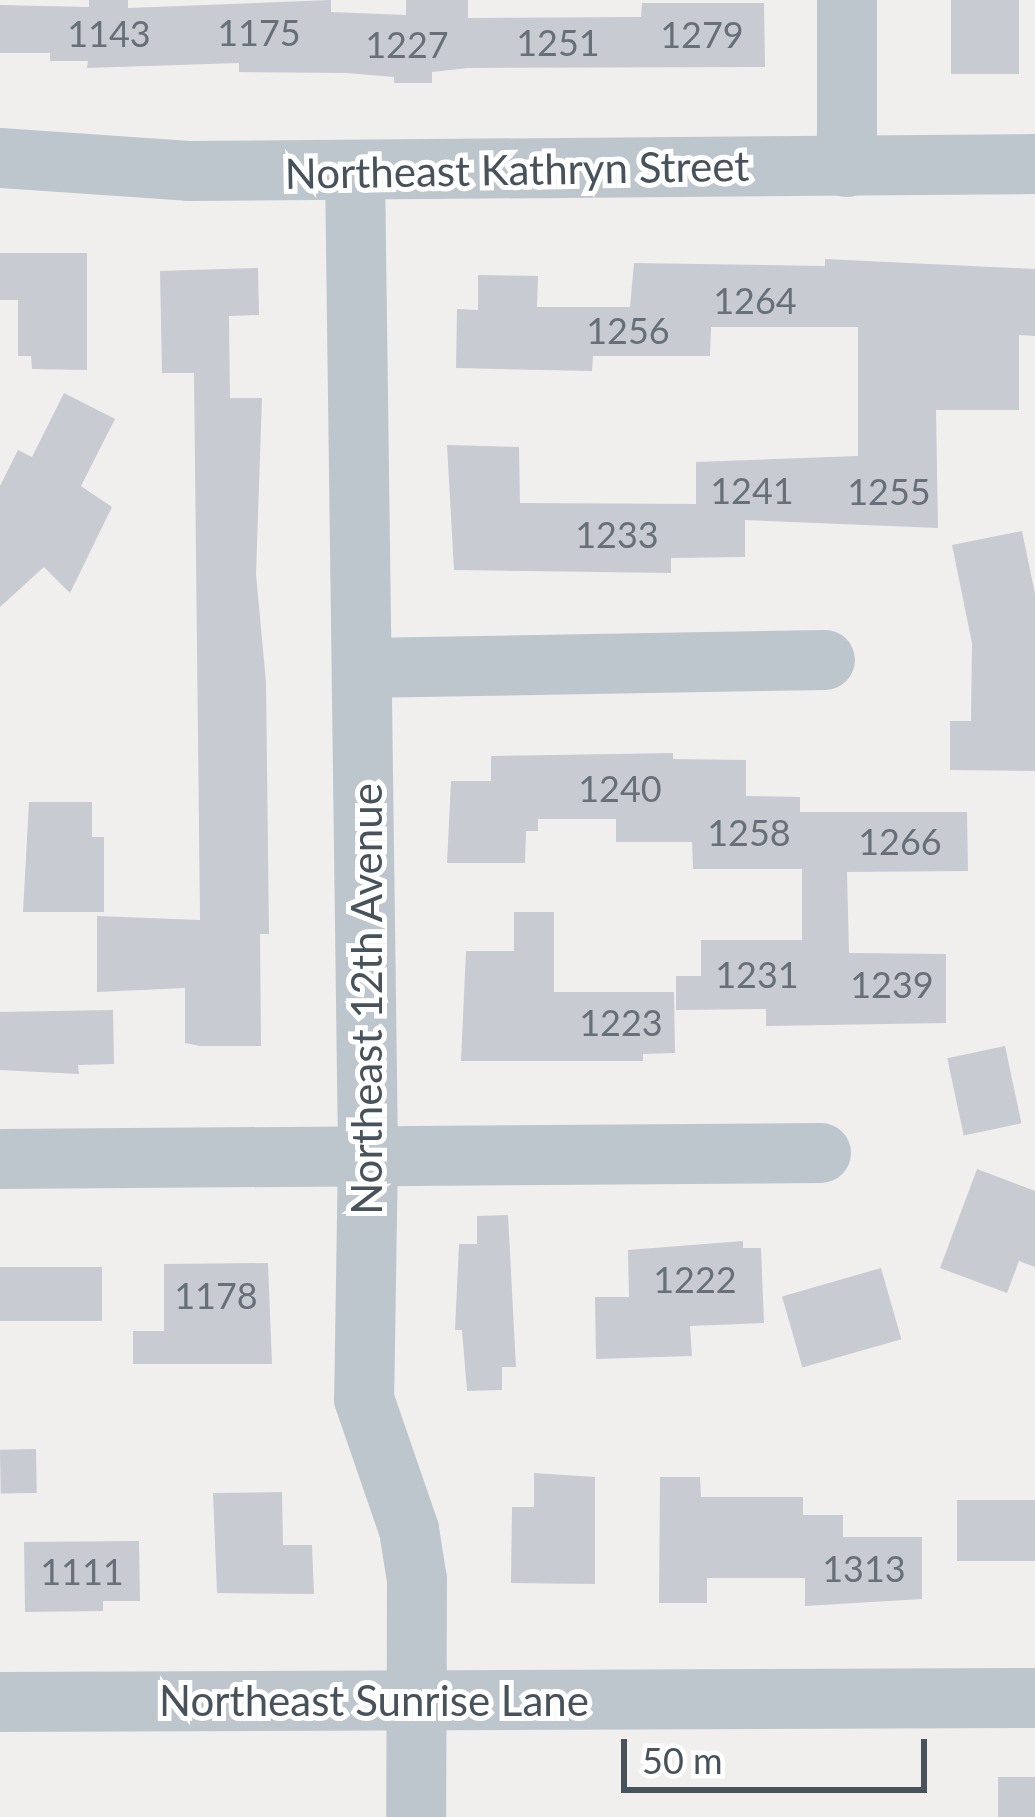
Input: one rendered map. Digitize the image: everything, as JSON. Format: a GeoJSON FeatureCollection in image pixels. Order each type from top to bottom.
{"type":"FeatureCollection","features":[{"type":"Feature","properties":{"kind":"street"},"geometry":{"type":"LineString","coordinates":[[847,166],[848,0]]}},
{"type":"Feature","properties":{"kind":"street","name":"Northeast Kathryn Street"},"geometry":{"type":"LineString","coordinates":[[0,158],[189,171],[1035,164]]}},
{"type":"Feature","properties":{"kind":"street","name":"Northeast 12th Avenue"},"geometry":{"type":"LineString","coordinates":[[355,171],[368,1153],[364,1399],[380,1465],[409,1530],[417,1580],[416,1817]]}},
{"type":"Feature","properties":{"kind":"street"},"geometry":{"type":"LineString","coordinates":[[364,668],[825,660]]}},
{"type":"Feature","properties":{"kind":"street"},"geometry":{"type":"LineString","coordinates":[[0,1159],[821,1153]]}},
{"type":"Feature","properties":{"kind":"street","name":"Northeast Sunrise Lane"},"geometry":{"type":"LineString","coordinates":[[0,1702],[1035,1698]]}},
{"type":"Feature","properties":{"kind":"building"},"geometry":{"type":"Polygon","coordinates":[[[89,0],[128,0],[128,8],[331,0],[331,12],[406,15],[406,0],[468,0],[468,18],[641,17],[642,3],[764,3],[765,67],[468,68],[432,72],[432,83],[394,83],[394,77],[347,73],[239,72],[239,63],[87,68],[88,61],[50,61],[50,53],[0,53],[0,5],[89,7],[89,0]]]}},
{"type":"Feature","properties":{"kind":"building"},"geometry":{"type":"Polygon","coordinates":[[[951,0],[1019,0],[1019,74],[951,74],[951,0]]]}},
{"type":"Feature","properties":{"kind":"building"},"geometry":{"type":"Polygon","coordinates":[[[0,253],[87,253],[87,370],[32,369],[31,356],[18,356],[18,300],[0,300],[0,253]]]}},
{"type":"Feature","properties":{"kind":"building"},"geometry":{"type":"Polygon","coordinates":[[[825,259],[1035,269],[1035,336],[1019,335],[1019,410],[936,410],[938,528],[745,520],[745,557],[671,558],[671,573],[454,570],[447,445],[519,447],[520,503],[696,504],[696,462],[858,456],[858,327],[711,327],[710,356],[593,356],[592,371],[456,368],[457,309],[478,310],[478,275],[538,276],[537,307],[630,307],[634,263],[825,266],[825,259]]]}},
{"type":"Feature","properties":{"kind":"building"},"geometry":{"type":"Polygon","coordinates":[[[258,268],[259,315],[229,316],[230,398],[262,398],[256,574],[266,682],[269,934],[260,934],[261,1046],[200,1046],[185,1043],[185,988],[97,992],[97,916],[200,920],[194,373],[162,373],[160,271],[258,268]]]}},
{"type":"Feature","properties":{"kind":"building"},"geometry":{"type":"Polygon","coordinates":[[[64,393],[115,419],[81,486],[112,507],[70,593],[44,567],[0,607],[0,486],[18,450],[32,457],[64,393]]]}},
{"type":"Feature","properties":{"kind":"building"},"geometry":{"type":"Polygon","coordinates":[[[1022,531],[1035,594],[1035,771],[950,770],[950,721],[971,721],[972,643],[952,545],[1022,531]]]}},
{"type":"Feature","properties":{"kind":"building"},"geometry":{"type":"Polygon","coordinates":[[[673,753],[673,759],[746,760],[746,796],[800,797],[800,812],[967,812],[968,871],[847,872],[849,953],[946,954],[946,1023],[766,1026],[766,1009],[676,1010],[676,976],[701,976],[701,940],[802,940],[802,869],[693,869],[692,842],[616,842],[616,819],[538,819],[538,831],[526,831],[525,863],[447,863],[451,781],[491,781],[491,756],[673,753]]]}},
{"type":"Feature","properties":{"kind":"building"},"geometry":{"type":"Polygon","coordinates":[[[29,802],[92,802],[92,837],[104,837],[104,912],[23,912],[29,802]]]}},
{"type":"Feature","properties":{"kind":"building"},"geometry":{"type":"Polygon","coordinates":[[[514,912],[554,912],[554,992],[674,992],[675,1053],[643,1054],[643,1061],[461,1061],[466,951],[514,951],[514,912]]]}},
{"type":"Feature","properties":{"kind":"building"},"geometry":{"type":"Polygon","coordinates":[[[113,1010],[114,1064],[78,1065],[79,1074],[0,1070],[0,1012],[113,1010]]]}},
{"type":"Feature","properties":{"kind":"building"},"geometry":{"type":"Polygon","coordinates":[[[1005,1046],[1021,1123],[964,1136],[947,1058],[1005,1046]]]}},
{"type":"Feature","properties":{"kind":"building"},"geometry":{"type":"Polygon","coordinates":[[[977,1169],[1035,1191],[1035,1267],[1019,1261],[1007,1293],[940,1268],[977,1169]]]}},
{"type":"Feature","properties":{"kind":"building"},"geometry":{"type":"Polygon","coordinates":[[[508,1215],[516,1367],[502,1367],[502,1390],[467,1391],[462,1330],[455,1330],[459,1244],[477,1244],[477,1216],[508,1215]]]}},
{"type":"Feature","properties":{"kind":"building"},"geometry":{"type":"Polygon","coordinates":[[[743,1241],[743,1248],[761,1248],[764,1323],[690,1326],[692,1356],[596,1359],[595,1297],[629,1297],[628,1250],[743,1241]]]}},
{"type":"Feature","properties":{"kind":"building"},"geometry":{"type":"Polygon","coordinates":[[[268,1263],[272,1364],[133,1364],[133,1331],[164,1331],[164,1264],[268,1263]]]}},
{"type":"Feature","properties":{"kind":"building"},"geometry":{"type":"Polygon","coordinates":[[[0,1267],[102,1267],[102,1321],[0,1321],[0,1267]]]}},
{"type":"Feature","properties":{"kind":"building"},"geometry":{"type":"Polygon","coordinates":[[[881,1268],[901,1339],[802,1368],[782,1296],[881,1268]]]}},
{"type":"Feature","properties":{"kind":"building"},"geometry":{"type":"Polygon","coordinates":[[[36,1449],[37,1493],[1,1494],[0,1450],[36,1449]]]}},
{"type":"Feature","properties":{"kind":"building"},"geometry":{"type":"Polygon","coordinates":[[[534,1473],[595,1477],[595,1584],[511,1583],[512,1507],[534,1507],[534,1473]]]}},
{"type":"Feature","properties":{"kind":"building"},"geometry":{"type":"Polygon","coordinates":[[[660,1477],[700,1477],[701,1497],[803,1497],[803,1515],[843,1515],[843,1537],[922,1537],[922,1599],[805,1606],[805,1578],[707,1578],[707,1603],[659,1603],[660,1477]]]}},
{"type":"Feature","properties":{"kind":"building"},"geometry":{"type":"Polygon","coordinates":[[[282,1492],[283,1545],[312,1545],[314,1594],[217,1593],[213,1493],[282,1492]]]}},
{"type":"Feature","properties":{"kind":"building"},"geometry":{"type":"Polygon","coordinates":[[[957,1500],[1035,1500],[1035,1561],[957,1561],[957,1500]]]}},
{"type":"Feature","properties":{"kind":"building"},"geometry":{"type":"Polygon","coordinates":[[[139,1541],[140,1601],[103,1601],[103,1611],[25,1612],[24,1542],[139,1541]]]}},
{"type":"Feature","properties":{"kind":"building"},"geometry":{"type":"Polygon","coordinates":[[[998,1777],[1035,1777],[1035,1817],[998,1817],[998,1777]]]}}]}
